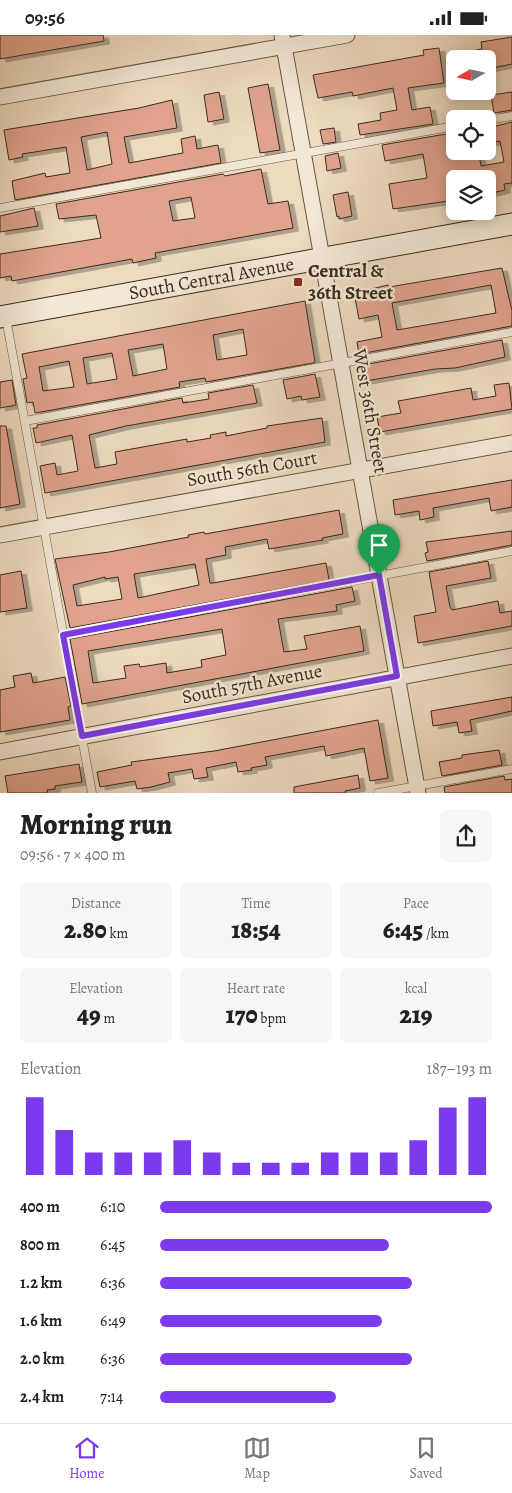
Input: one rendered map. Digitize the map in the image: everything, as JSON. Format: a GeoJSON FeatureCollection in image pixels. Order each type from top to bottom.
{"type":"FeatureCollection","features":[{"type":"Feature","properties":{"kind":"main road","name":"South Central Avenue"},"geometry":{"type":"LineString","coordinates":[[3,316],[512,225]]}},
{"type":"Feature","properties":{"kind":"street"},"geometry":{"type":"LineString","coordinates":[[0,97],[283,41],[346,35]]}},
{"type":"Feature","properties":{"kind":"street","name":"West 36th Street"},"geometry":{"type":"LineString","coordinates":[[283,41],[418,789]]}},
{"type":"Feature","properties":{"kind":"street","name":"South 56th Court"},"geometry":{"type":"LineString","coordinates":[[0,535],[512,443]]}},
{"type":"Feature","properties":{"kind":"street","name":"South 57th Avenue"},"geometry":{"type":"LineString","coordinates":[[0,752],[397,676],[512,656]]}},
{"type":"Feature","properties":{"kind":"lane"},"geometry":{"type":"LineString","coordinates":[[496,119],[512,116]]}},
{"type":"Feature","properties":{"kind":"lane"},"geometry":{"type":"LineString","coordinates":[[0,208],[446,128]]}},
{"type":"Feature","properties":{"kind":"lane"},"geometry":{"type":"LineString","coordinates":[[3,316],[25,421],[92,793]]}},
{"type":"Feature","properties":{"kind":"lane"},"geometry":{"type":"LineString","coordinates":[[25,421],[512,333]]}},
{"type":"Feature","properties":{"kind":"lane"},"geometry":{"type":"LineString","coordinates":[[63,635],[512,551]]}},
{"type":"Feature","properties":{"kind":"lane"},"geometry":{"type":"LineString","coordinates":[[378,793],[418,789],[512,769]]}},
{"type":"Feature","properties":{"kind":"building"},"geometry":{"type":"Polygon","coordinates":[[[0,35],[103,35],[104,41],[0,59],[0,35]]]}},
{"type":"Feature","properties":{"kind":"building"},"geometry":{"type":"Polygon","coordinates":[[[512,37],[512,64],[496,67],[496,50],[477,50],[482,49],[481,42],[512,37]]]}},
{"type":"Feature","properties":{"kind":"building"},"geometry":{"type":"Polygon","coordinates":[[[439,48],[444,83],[408,88],[412,110],[430,107],[433,124],[360,135],[358,124],[381,120],[380,113],[397,110],[393,88],[353,96],[352,92],[318,98],[313,75],[424,55],[423,50],[439,48]]]}},
{"type":"Feature","properties":{"kind":"building"},"geometry":{"type":"Polygon","coordinates":[[[268,84],[280,150],[260,153],[248,88],[268,84]]]}},
{"type":"Feature","properties":{"kind":"building"},"geometry":{"type":"Polygon","coordinates":[[[219,92],[224,119],[208,122],[204,95],[219,92]]]}},
{"type":"Feature","properties":{"kind":"building"},"geometry":{"type":"Polygon","coordinates":[[[512,92],[512,110],[496,113],[496,110],[494,110],[492,100],[496,100],[496,94],[512,92]]]}},
{"type":"Feature","properties":{"kind":"building"},"geometry":{"type":"Polygon","coordinates":[[[172,100],[177,128],[124,137],[129,163],[183,153],[181,139],[195,136],[197,149],[218,145],[221,163],[15,200],[12,181],[45,173],[46,177],[70,173],[66,147],[22,154],[23,157],[9,160],[4,130],[139,108],[172,100]],[[107,132],[81,137],[87,170],[112,164],[107,132]]]}},
{"type":"Feature","properties":{"kind":"building"},"geometry":{"type":"Polygon","coordinates":[[[512,122],[512,183],[504,184],[505,190],[496,192],[496,170],[446,170],[446,201],[393,209],[389,184],[427,178],[423,154],[385,161],[382,145],[446,134],[446,160],[480,160],[481,166],[504,162],[500,141],[496,142],[496,126],[512,122]]]}},
{"type":"Feature","properties":{"kind":"building"},"geometry":{"type":"Polygon","coordinates":[[[334,128],[336,142],[323,144],[320,130],[334,128]]]}},
{"type":"Feature","properties":{"kind":"building"},"geometry":{"type":"Polygon","coordinates":[[[338,153],[341,168],[327,171],[325,156],[338,153]]]}},
{"type":"Feature","properties":{"kind":"building"},"geometry":{"type":"Polygon","coordinates":[[[261,169],[268,204],[288,201],[293,228],[155,253],[156,258],[133,263],[132,259],[12,281],[11,276],[0,278],[0,254],[101,238],[96,215],[59,219],[56,204],[223,174],[225,176],[261,169]],[[191,197],[169,201],[173,221],[195,218],[191,197]]]}},
{"type":"Feature","properties":{"kind":"building"},"geometry":{"type":"Polygon","coordinates":[[[348,192],[352,216],[339,219],[333,195],[348,192]]]}},
{"type":"Feature","properties":{"kind":"building"},"geometry":{"type":"Polygon","coordinates":[[[34,208],[38,226],[0,232],[0,216],[34,208]]]}},
{"type":"Feature","properties":{"kind":"building"},"geometry":{"type":"Polygon","coordinates":[[[502,268],[512,311],[512,326],[359,354],[357,342],[382,337],[378,315],[359,319],[354,293],[388,285],[389,287],[502,268]],[[491,285],[392,303],[397,330],[496,313],[491,285]]]}},
{"type":"Feature","properties":{"kind":"building"},"geometry":{"type":"Polygon","coordinates":[[[305,301],[315,362],[206,382],[205,378],[179,382],[180,387],[35,413],[33,402],[27,403],[23,379],[27,378],[22,354],[305,301]],[[243,329],[213,335],[217,360],[247,355],[243,329]],[[163,344],[128,350],[133,376],[167,369],[163,344]],[[112,353],[83,358],[87,384],[117,379],[112,353]],[[69,361],[39,367],[43,391],[74,387],[69,361]]]}},
{"type":"Feature","properties":{"kind":"building"},"geometry":{"type":"Polygon","coordinates":[[[502,340],[505,357],[455,368],[435,369],[366,381],[363,365],[502,340]]]}},
{"type":"Feature","properties":{"kind":"building"},"geometry":{"type":"Polygon","coordinates":[[[315,374],[320,397],[302,400],[301,396],[287,399],[283,380],[315,374]]]}},
{"type":"Feature","properties":{"kind":"building"},"geometry":{"type":"Polygon","coordinates":[[[12,380],[16,405],[0,408],[0,382],[12,380]]]}},
{"type":"Feature","properties":{"kind":"building"},"geometry":{"type":"Polygon","coordinates":[[[509,383],[512,409],[380,432],[377,417],[401,413],[398,401],[471,388],[473,400],[496,396],[494,385],[509,383]]]}},
{"type":"Feature","properties":{"kind":"building"},"geometry":{"type":"Polygon","coordinates":[[[253,385],[257,403],[126,426],[89,435],[95,468],[117,464],[115,452],[187,439],[187,442],[211,438],[210,435],[226,432],[226,436],[267,428],[267,426],[322,418],[325,442],[45,493],[40,466],[55,463],[57,475],[78,471],[72,435],[36,443],[33,428],[37,428],[37,425],[182,398],[183,403],[209,399],[208,393],[253,385]]]}},
{"type":"Feature","properties":{"kind":"building"},"geometry":{"type":"Polygon","coordinates":[[[0,426],[6,426],[20,504],[0,508],[0,426]]]}},
{"type":"Feature","properties":{"kind":"building"},"geometry":{"type":"Polygon","coordinates":[[[512,480],[512,507],[491,511],[489,498],[433,508],[434,517],[420,520],[419,511],[395,515],[393,500],[512,480]]]}},
{"type":"Feature","properties":{"kind":"building"},"geometry":{"type":"Polygon","coordinates":[[[339,510],[343,534],[322,538],[323,540],[269,549],[267,539],[225,547],[226,555],[206,559],[210,583],[326,563],[329,580],[70,628],[55,559],[109,552],[189,537],[188,535],[204,532],[205,534],[339,510]],[[195,564],[134,574],[138,598],[199,585],[195,564]],[[105,577],[73,585],[77,606],[122,599],[118,577],[105,579],[105,577]]]}},
{"type":"Feature","properties":{"kind":"building"},"geometry":{"type":"Polygon","coordinates":[[[512,531],[512,545],[427,561],[425,553],[428,552],[426,542],[512,531]]]}},
{"type":"Feature","properties":{"kind":"building"},"geometry":{"type":"Polygon","coordinates":[[[488,561],[491,578],[446,586],[450,607],[452,610],[498,601],[500,613],[512,611],[512,626],[418,643],[414,616],[436,612],[429,572],[488,561]]]}},
{"type":"Feature","properties":{"kind":"building"},"geometry":{"type":"Polygon","coordinates":[[[21,571],[27,608],[0,612],[0,575],[21,571]]]}},
{"type":"Feature","properties":{"kind":"building"},"geometry":{"type":"Polygon","coordinates":[[[352,587],[355,601],[336,605],[337,611],[278,619],[284,652],[307,649],[304,636],[360,626],[364,651],[82,704],[70,639],[352,587]],[[222,629],[88,651],[93,683],[126,678],[124,666],[139,664],[140,667],[166,663],[167,673],[202,667],[201,660],[226,655],[222,629]]]}},
{"type":"Feature","properties":{"kind":"building"},"geometry":{"type":"Polygon","coordinates":[[[31,673],[33,683],[65,677],[71,706],[68,707],[70,720],[0,732],[0,690],[15,687],[13,676],[31,673]]]}},
{"type":"Feature","properties":{"kind":"building"},"geometry":{"type":"Polygon","coordinates":[[[512,697],[512,711],[470,720],[472,731],[459,733],[457,722],[433,726],[431,711],[512,697]]]}},
{"type":"Feature","properties":{"kind":"building"},"geometry":{"type":"Polygon","coordinates":[[[378,720],[388,778],[370,781],[364,748],[326,756],[324,746],[265,757],[267,765],[251,768],[252,770],[238,772],[236,762],[206,768],[208,777],[194,779],[192,769],[168,773],[170,782],[151,787],[137,789],[135,781],[100,787],[97,772],[132,765],[131,762],[214,751],[378,720]]]}},
{"type":"Feature","properties":{"kind":"building"},"geometry":{"type":"Polygon","coordinates":[[[499,750],[502,765],[442,776],[439,762],[462,758],[462,755],[499,750]]]}},
{"type":"Feature","properties":{"kind":"building"},"geometry":{"type":"Polygon","coordinates":[[[79,764],[82,782],[55,786],[55,789],[47,790],[48,793],[8,793],[5,776],[79,764]]]}},
{"type":"Feature","properties":{"kind":"building"},"geometry":{"type":"Polygon","coordinates":[[[358,775],[360,788],[345,791],[346,793],[294,793],[294,787],[358,775]]]}},
{"type":"Feature","properties":{"kind":"building"},"geometry":{"type":"Polygon","coordinates":[[[504,776],[505,780],[512,779],[512,793],[445,793],[444,787],[504,776]]]}},
{"type":"Feature","properties":{"kind":"place","name":"Central & 36th Street"},"geometry":{"type":"Point","coordinates":[298,282]}},
{"type":"Feature","properties":{"kind":"route"},"geometry":{"type":"LineString","coordinates":[[379,575],[397,676],[82,736],[63,635],[379,575]]}}]}
